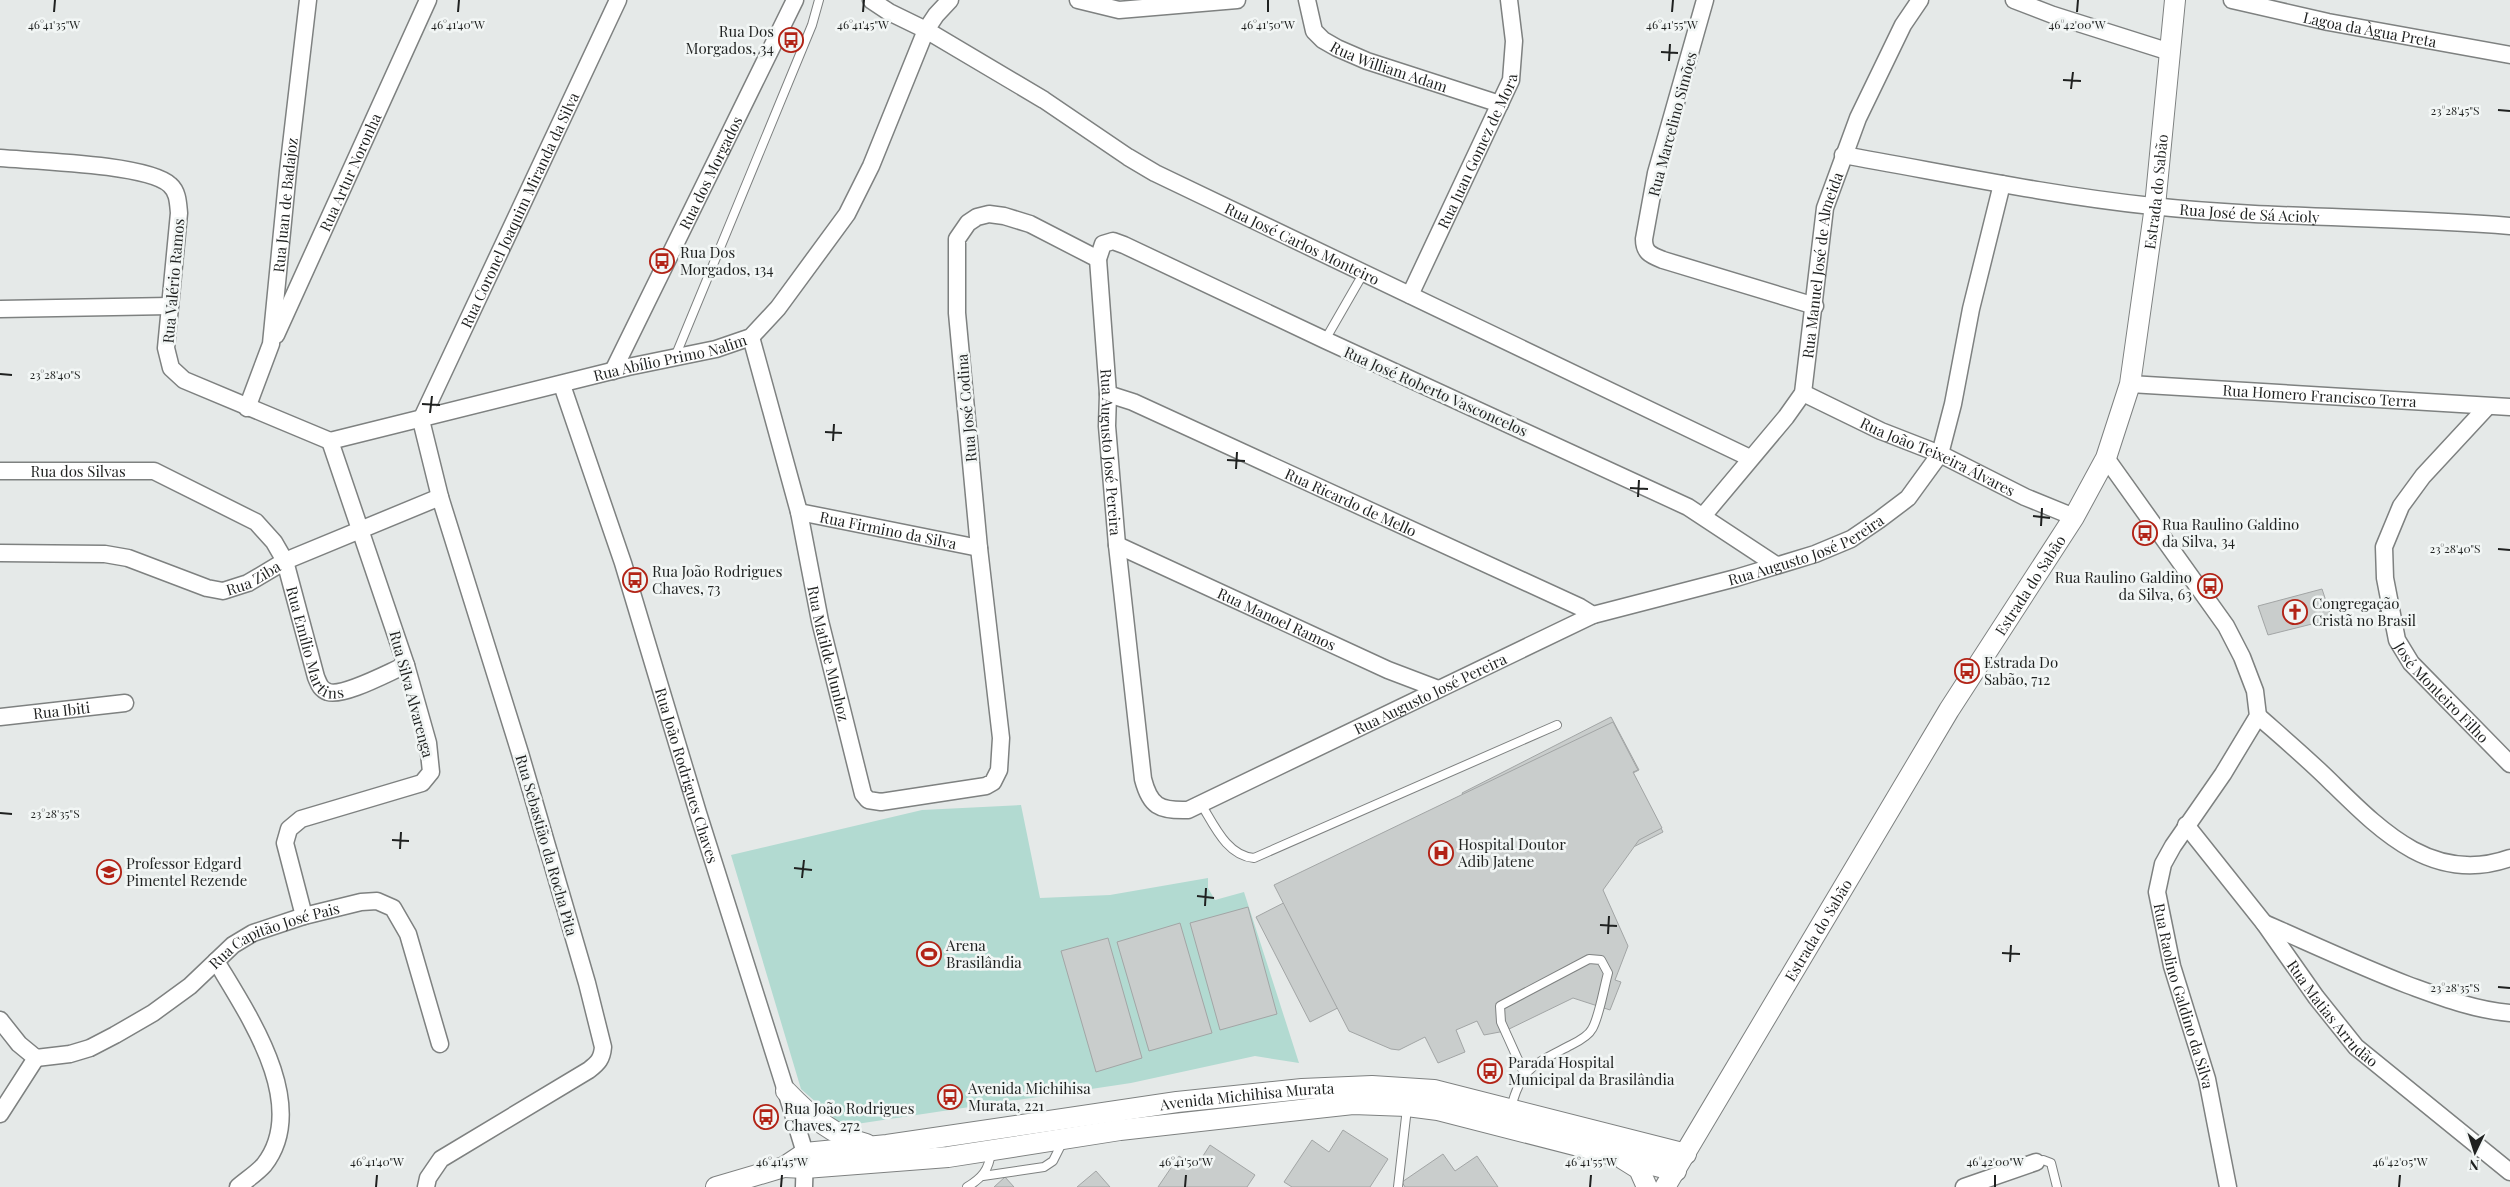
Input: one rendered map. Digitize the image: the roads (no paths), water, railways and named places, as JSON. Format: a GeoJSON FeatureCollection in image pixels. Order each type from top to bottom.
{"type":"FeatureCollection","features":[{"type":"Feature","properties":{"kind":"street","name":"Rua Juan de Badajoz"},"geometry":{"type":"LineString","coordinates":[[247,408],[271,344],[288,171],[308,0]]}},
{"type":"Feature","properties":{"kind":"street","name":"Rua Artur Noronha"},"geometry":{"type":"LineString","coordinates":[[271,344],[428,0]]}},
{"type":"Feature","properties":{"kind":"street","name":"Rua Coronel Joaquim Miranda da Silva"},"geometry":{"type":"LineString","coordinates":[[421,420],[618,0]]}},
{"type":"Feature","properties":{"kind":"street","name":"Rua dos Morgados"},"geometry":{"type":"LineString","coordinates":[[614,371],[795,0]]}},
{"type":"Feature","properties":{"kind":"street","name":"Rua José Carlos Monteiro"},"geometry":{"type":"LineString","coordinates":[[872,0],[888,12],[926,30],[1044,100],[1128,157],[1156,173],[1363,274],[1750,458]]}},
{"type":"Feature","properties":{"kind":"street","name":"Rua Abílio Primo Nalim"},"geometry":{"type":"LineString","coordinates":[[330,441],[614,371],[716,349],[751,337],[778,308],[847,214],[871,166],[926,30],[936,15],[950,0]]}},
{"type":"Feature","properties":{"kind":"street"},"geometry":{"type":"LineString","coordinates":[[1078,0],[1120,5],[1237,0]]}},
{"type":"Feature","properties":{"kind":"street","name":"Rua William Adam"},"geometry":{"type":"LineString","coordinates":[[1307,0],[1314,30],[1323,40],[1337,48],[1367,61],[1500,104]]}},
{"type":"Feature","properties":{"kind":"street","name":"Rua Juan Gomez de Mora"},"geometry":{"type":"LineString","coordinates":[[1410,295],[1511,80],[1514,41],[1509,0]]}},
{"type":"Feature","properties":{"kind":"street","name":"Rua Marcelino Simões"},"geometry":{"type":"LineString","coordinates":[[1705,0],[1656,173],[1644,239],[1645,250],[1649,254],[1663,260],[1815,306]]}},
{"type":"Feature","properties":{"kind":"street","name":"Rua Manuel José de Almeida"},"geometry":{"type":"LineString","coordinates":[[1703,516],[1786,417],[1803,393],[1815,306],[1825,208],[1843,155],[1880,71],[1903,25],[1920,0]]}},
{"type":"Feature","properties":{"kind":"street"},"geometry":{"type":"LineString","coordinates":[[2014,0],[2053,15],[2170,52]]}},
{"type":"Feature","properties":{"kind":"street","name":"Estrada do Sabão"},"geometry":{"type":"LineString","coordinates":[[1670,1179],[1950,710],[2074,517],[2106,458],[2130,384],[2154,206],[2176,0]]}},
{"type":"Feature","properties":{"kind":"street","name":"Lagoa da Àgua Preta"},"geometry":{"type":"LineString","coordinates":[[2232,0],[2328,22],[2510,55]]}},
{"type":"Feature","properties":{"kind":"street","name":"Rua José de Sá Acioly"},"geometry":{"type":"LineString","coordinates":[[1843,155],[2086,199],[2154,206],[2311,217],[2510,226]]}},
{"type":"Feature","properties":{"kind":"street","name":"Rua Valério Ramos"},"geometry":{"type":"LineString","coordinates":[[0,158],[128,169],[168,183],[178,196],[179,213],[166,348],[169,364],[174,373],[184,380],[247,408],[330,441]]}},
{"type":"Feature","properties":{"kind":"street","name":"Rua Augusto José Pereira"},"geometry":{"type":"LineString","coordinates":[[1098,259],[1108,394],[1107,426],[1117,545],[1142,779],[1147,794],[1154,804],[1167,809],[1188,810],[1593,615],[1687,592],[1815,554],[1851,539],[1908,498],[1940,454],[1971,309],[2002,184]]}},
{"type":"Feature","properties":{"kind":"street","name":"Rua José Codina"},"geometry":{"type":"LineString","coordinates":[[1001,738],[979,548],[957,312],[957,239],[968,223],[977,217],[989,214],[1004,216],[1030,224],[1098,259]]}},
{"type":"Feature","properties":{"kind":"street","name":"Rua José Roberto Vasconcelos"},"geometry":{"type":"LineString","coordinates":[[1098,259],[1104,242],[1114,241],[1688,507],[1776,565]]}},
{"type":"Feature","properties":{"kind":"street"},"geometry":{"type":"LineString","coordinates":[[0,309],[170,306]]}},
{"type":"Feature","properties":{"kind":"street","name":"Rua Matilde Munhoz"},"geometry":{"type":"LineString","coordinates":[[751,337],[798,512],[820,621],[865,798],[875,802],[900,800],[986,786],[992,782],[999,770],[1001,738]]}},
{"type":"Feature","properties":{"kind":"street","name":"Rua Homero Francisco Terra"},"geometry":{"type":"LineString","coordinates":[[2130,384],[2510,407]]}},
{"type":"Feature","properties":{"kind":"street","name":"Rua João Rodrigues Chaves"},"geometry":{"type":"LineString","coordinates":[[562,385],[623,563],[698,813],[786,1091],[805,1169]]}},
{"type":"Feature","properties":{"kind":"street","name":"Rua João Teixeira Álvares"},"geometry":{"type":"LineString","coordinates":[[1803,393],[1881,431],[1940,454],[2025,497],[2074,517]]}},
{"type":"Feature","properties":{"kind":"street","name":"Rua Ricardo de Mello"},"geometry":{"type":"LineString","coordinates":[[1108,394],[1133,402],[1580,607],[1593,615]]}},
{"type":"Feature","properties":{"kind":"street","name":"José Monteiro Filho"},"geometry":{"type":"LineString","coordinates":[[2487,406],[2423,476],[2401,506],[2384,547],[2385,578],[2397,640],[2411,663],[2510,764]]}},
{"type":"Feature","properties":{"kind":"street","name":"Rua Sebastião da Rocha Pita"},"geometry":{"type":"LineString","coordinates":[[421,420],[440,497],[523,763],[587,983],[603,1048],[601,1059],[589,1070],[441,1159],[428,1178],[426,1187]]}},
{"type":"Feature","properties":{"kind":"street","name":"Rua Silva Alvarenga"},"geometry":{"type":"LineString","coordinates":[[304,916],[286,843],[287,833],[292,826],[301,819],[422,783],[431,772],[431,756],[406,665],[330,441]]}},
{"type":"Feature","properties":{"kind":"street"},"geometry":{"type":"LineString","coordinates":[[2106,458],[2226,626],[2242,657],[2255,691],[2258,716],[2331,782],[2366,817],[2399,842],[2428,857],[2452,866],[2484,864],[2510,858]]}},
{"type":"Feature","properties":{"kind":"street","name":"Rua dos Silvas"},"geometry":{"type":"LineString","coordinates":[[0,471],[154,471]]}},
{"type":"Feature","properties":{"kind":"street","name":"Rua Emílio Martins"},"geometry":{"type":"LineString","coordinates":[[154,471],[256,522],[274,542],[285,561],[320,687],[329,692],[341,693],[406,665]]}},
{"type":"Feature","properties":{"kind":"street","name":"Rua Ziba"},"geometry":{"type":"LineString","coordinates":[[0,553],[105,554],[128,558],[207,588],[223,591],[248,583],[285,561],[362,531],[440,497]]}},
{"type":"Feature","properties":{"kind":"street","name":"Rua Firmino da Silva"},"geometry":{"type":"LineString","coordinates":[[798,512],[979,548]]}},
{"type":"Feature","properties":{"kind":"street","name":"Rua Manoel Ramos"},"geometry":{"type":"LineString","coordinates":[[1117,545],[1388,670],[1438,689]]}},
{"type":"Feature","properties":{"kind":"street","name":"Rua Ibiti"},"geometry":{"type":"LineString","coordinates":[[0,717],[125,703]]}},
{"type":"Feature","properties":{"kind":"street","name":"Rua Raolino Galdino da Silva"},"geometry":{"type":"LineString","coordinates":[[2230,1185],[2207,1079],[2172,966],[2157,892],[2163,864],[2186,825],[2223,774],[2258,716]]}},
{"type":"Feature","properties":{"kind":"street","name":"Rua Matias Arrudão"},"geometry":{"type":"LineString","coordinates":[[2186,825],[2264,923],[2316,997],[2356,1047],[2510,1172]]}},
{"type":"Feature","properties":{"kind":"street","name":"Rua Capitão José Pais"},"geometry":{"type":"LineString","coordinates":[[36,1058],[70,1054],[90,1048],[115,1035],[153,1013],[190,986],[234,945],[253,933],[304,916],[360,902],[377,901],[393,908],[408,934],[440,1044]]}},
{"type":"Feature","properties":{"kind":"street"},"geometry":{"type":"LineString","coordinates":[[2264,923],[2369,970],[2460,1004],[2510,1013]]}},
{"type":"Feature","properties":{"kind":"street"},"geometry":{"type":"LineString","coordinates":[[216,961],[257,1034],[276,1076],[280,1094],[280,1119],[275,1144],[264,1164],[238,1187]]}},
{"type":"Feature","properties":{"kind":"street"},"geometry":{"type":"LineString","coordinates":[[0,1020],[19,1044],[36,1058],[0,1114]]}},
{"type":"Feature","properties":{"kind":"street","name":"Avenida Michihisa Murata"},"geometry":{"type":"LineString","coordinates":[[805,1169],[875,1146],[1177,1102],[1302,1088],[1372,1086],[1434,1090],[1686,1154]]}},
{"type":"Feature","properties":{"kind":"street"},"geometry":{"type":"LineString","coordinates":[[786,1091],[801,1107],[830,1129],[857,1142],[875,1146]]}},
{"type":"Feature","properties":{"kind":"street","name":"Avenida Michihisa Murata"},"geometry":{"type":"LineString","coordinates":[[805,1169],[948,1157],[1120,1130],[1352,1104],[1407,1106],[1438,1110],[1620,1156],[1670,1179]]}},
{"type":"Feature","properties":{"kind":"street"},"geometry":{"type":"LineString","coordinates":[[1620,1156],[1639,1169],[1647,1187]]}},
{"type":"Feature","properties":{"kind":"street"},"geometry":{"type":"LineString","coordinates":[[1964,1187],[2036,1162]]}},
{"type":"Feature","properties":{"kind":"street"},"geometry":{"type":"LineString","coordinates":[[716,1187],[784,1167],[805,1169]]}},
{"type":"Feature","properties":{"kind":"lane"},"geometry":{"type":"LineString","coordinates":[[675,358],[812,25],[819,0]]}},
{"type":"Feature","properties":{"kind":"lane"},"geometry":{"type":"LineString","coordinates":[[1325,340],[1363,274]]}},
{"type":"Feature","properties":{"kind":"lane"},"geometry":{"type":"LineString","coordinates":[[1201,804],[1233,851],[1242,857],[1254,858],[1557,725]]}},
{"type":"Feature","properties":{"kind":"lane"},"geometry":{"type":"LineString","coordinates":[[1510,1109],[1514,1093],[1524,1073],[1546,1058],[1576,1043],[1592,1030],[1608,973],[1601,960],[1589,959],[1500,1006],[1501,1022],[1524,1073]]}},
{"type":"Feature","properties":{"kind":"lane"},"geometry":{"type":"LineString","coordinates":[[1398,1187],[1407,1106]]}},
{"type":"Feature","properties":{"kind":"lane"},"geometry":{"type":"LineString","coordinates":[[983,1176],[1044,1167],[1053,1161],[1064,1139]]}},
{"type":"Feature","properties":{"kind":"lane"},"geometry":{"type":"LineString","coordinates":[[967,1187],[983,1176],[988,1168],[992,1150]]}},
{"type":"Feature","properties":{"kind":"lane"},"geometry":{"type":"LineString","coordinates":[[2036,1162],[2043,1160],[2051,1163],[2057,1187]]}},
{"type":"Feature","properties":{"kind":"place","name":"Rua Dos Morgados, 34"},"geometry":{"type":"Point","coordinates":[791,40]}},
{"type":"Feature","properties":{"kind":"place","name":"Rua Dos Morgados, 134"},"geometry":{"type":"Point","coordinates":[662,261]}},
{"type":"Feature","properties":{"kind":"place","name":"Rua Raulino Galdino da Silva, 34"},"geometry":{"type":"Point","coordinates":[2145,533]}},
{"type":"Feature","properties":{"kind":"place","name":"Rua João Rodrigues Chaves, 73"},"geometry":{"type":"Point","coordinates":[635,580]}},
{"type":"Feature","properties":{"kind":"place","name":"Rua Raulino Galdino da Silva, 63"},"geometry":{"type":"Point","coordinates":[2210,586]}},
{"type":"Feature","properties":{"kind":"place","name":"Congregação Cristã no Brasil"},"geometry":{"type":"Point","coordinates":[2295,612]}},
{"type":"Feature","properties":{"kind":"place","name":"Estrada Do Sabão, 712"},"geometry":{"type":"Point","coordinates":[1967,671]}},
{"type":"Feature","properties":{"kind":"place","name":"Hospital Doutor Adib Jatene"},"geometry":{"type":"Point","coordinates":[1441,853]}},
{"type":"Feature","properties":{"kind":"place","name":"Professor Edgard Pimentel Rezende"},"geometry":{"type":"Point","coordinates":[109,872]}},
{"type":"Feature","properties":{"kind":"place","name":"Arena Brasilândia"},"geometry":{"type":"Point","coordinates":[929,954]}},
{"type":"Feature","properties":{"kind":"place","name":"Parada Hospital Municipal da Brasilândia"},"geometry":{"type":"Point","coordinates":[1490,1071]}},
{"type":"Feature","properties":{"kind":"place","name":"Avenida Michihisa Murata, 221"},"geometry":{"type":"Point","coordinates":[950,1097]}},
{"type":"Feature","properties":{"kind":"place","name":"Rua João Rodrigues Chaves, 272"},"geometry":{"type":"Point","coordinates":[766,1117]}}]}
